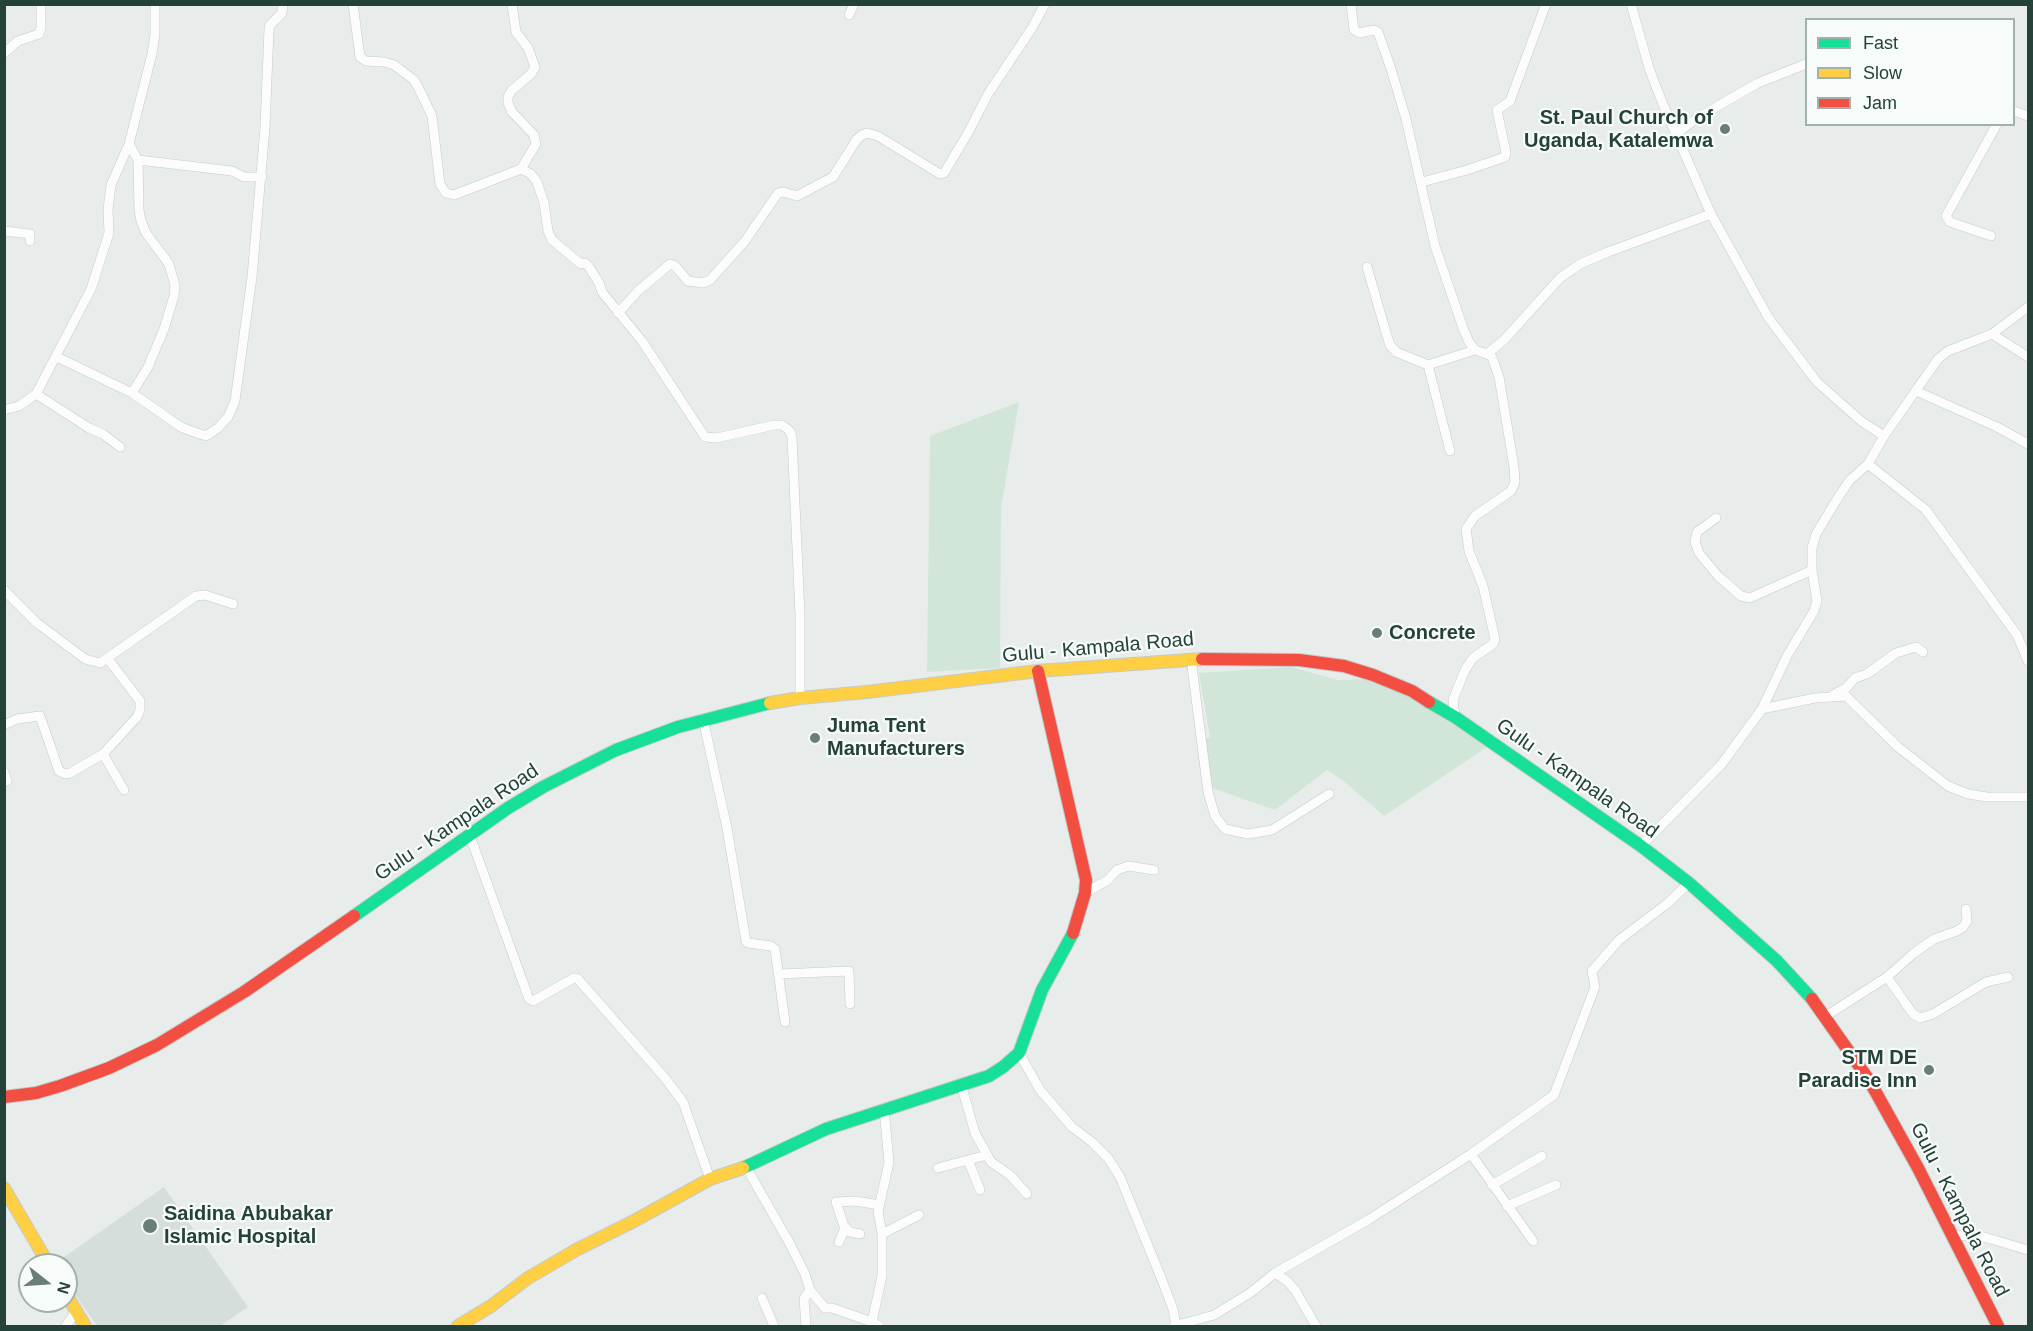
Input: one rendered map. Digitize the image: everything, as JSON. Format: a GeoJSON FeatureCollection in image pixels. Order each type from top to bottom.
{"type":"FeatureCollection","features":[{"type":"Feature","properties":{"kind":"main road","name":"Gulu - Kampala Road"},"geometry":{"type":"LineString","coordinates":[[4,1097],[36,1093],[60,1086],[109,1068],[157,1045],[254,985],[508,808],[543,787],[616,750],[703,718],[800,698],[1038,671],[1191,659],[1299,660],[1344,666],[1412,690],[1455,717],[1641,846],[1689,883],[1777,961],[1826,1016],[1869,1080],[1998,1326]]}},
{"type":"Feature","properties":{"kind":"main road"},"geometry":{"type":"LineString","coordinates":[[458,1326],[491,1306],[528,1278],[576,1250],[710,1179],[746,1167],[826,1129],[989,1076],[1019,1053],[1042,990],[1073,935],[1085,894],[1086,880],[1038,671]]}},
{"type":"Feature","properties":{"kind":"main road"},"geometry":{"type":"LineString","coordinates":[[4,1188],[42,1253]]}},
{"type":"Feature","properties":{"kind":"main road"},"geometry":{"type":"LineString","coordinates":[[77,1313],[85,1326]]}},
{"type":"Feature","properties":{"kind":"street"},"geometry":{"type":"LineString","coordinates":[[4,53],[18,41],[39,34],[40,4]]}},
{"type":"Feature","properties":{"kind":"street"},"geometry":{"type":"LineString","coordinates":[[4,410],[19,406],[36,394],[91,289],[109,233],[108,209],[111,184],[129,144],[152,54],[155,4]]}},
{"type":"Feature","properties":{"kind":"street"},"geometry":{"type":"LineString","coordinates":[[57,357],[132,393],[181,427],[206,436],[228,417],[235,401],[252,277],[261,177],[269,30],[270,25],[282,13],[284,4]]}},
{"type":"Feature","properties":{"kind":"street"},"geometry":{"type":"LineString","coordinates":[[353,4],[360,57],[366,61],[394,65],[414,80],[422,94],[432,117],[438,170],[444,190],[451,195],[521,169],[537,141],[512,112],[508,103],[512,90],[532,72],[535,64],[528,48],[516,32],[512,4]]}},
{"type":"Feature","properties":{"kind":"street"},"geometry":{"type":"LineString","coordinates":[[849,15],[854,4]]}},
{"type":"Feature","properties":{"kind":"street"},"geometry":{"type":"LineString","coordinates":[[618,313],[667,265],[675,266],[688,281],[703,283],[710,280],[746,241],[778,193],[797,196],[833,177],[856,139],[862,135],[867,133],[878,136],[940,174],[944,173],[988,94],[1032,28],[1045,4]]}},
{"type":"Feature","properties":{"kind":"street"},"geometry":{"type":"LineString","coordinates":[[1351,4],[1354,30],[1362,33],[1374,30],[1379,34],[1399,92],[1422,182],[1435,246],[1463,328],[1475,350],[1492,357],[1499,377],[1515,467],[1514,486],[1505,497],[1475,516],[1466,529],[1469,551],[1484,586],[1495,639],[1493,644],[1473,658],[1465,670],[1453,700],[1455,717]]}},
{"type":"Feature","properties":{"kind":"street"},"geometry":{"type":"LineString","coordinates":[[1422,182],[1505,157],[1497,110],[1510,101],[1546,4]]}},
{"type":"Feature","properties":{"kind":"street"},"geometry":{"type":"LineString","coordinates":[[1631,4],[1649,68],[1711,214],[1768,316],[1803,366],[1839,403],[1884,436]]}},
{"type":"Feature","properties":{"kind":"street"},"geometry":{"type":"LineString","coordinates":[[1676,134],[1697,118],[1758,83],[1805,64]]}},
{"type":"Feature","properties":{"kind":"street"},"geometry":{"type":"LineString","coordinates":[[1991,236],[1950,222],[1946,216],[1996,126]]}},
{"type":"Feature","properties":{"kind":"street"},"geometry":{"type":"LineString","coordinates":[[129,144],[138,160],[141,221],[146,233],[169,264],[175,285],[164,329],[148,367],[132,393]]}},
{"type":"Feature","properties":{"kind":"street"},"geometry":{"type":"LineString","coordinates":[[138,160],[232,171],[244,177],[261,177]]}},
{"type":"Feature","properties":{"kind":"street"},"geometry":{"type":"LineString","coordinates":[[521,169],[531,174],[537,182],[552,240],[581,264],[585,263],[589,267],[602,292],[642,341],[705,437],[717,438],[774,425],[782,425],[790,431],[800,603],[800,698]]}},
{"type":"Feature","properties":{"kind":"street"},"geometry":{"type":"LineString","coordinates":[[1487,354],[1512,333],[1560,278],[1580,264],[1711,214]]}},
{"type":"Feature","properties":{"kind":"street"},"geometry":{"type":"LineString","coordinates":[[4,231],[30,234],[30,241]]}},
{"type":"Feature","properties":{"kind":"street"},"geometry":{"type":"LineString","coordinates":[[1367,267],[1390,345],[1396,352],[1428,365],[1475,350]]}},
{"type":"Feature","properties":{"kind":"street"},"geometry":{"type":"LineString","coordinates":[[1641,846],[1721,765],[1762,709],[1787,656],[1814,611],[1816,588],[1812,570],[1812,548],[1821,524],[1850,480],[1868,464],[1884,436],[1932,367],[1944,354],[1992,334],[2028,307]]}},
{"type":"Feature","properties":{"kind":"street"},"geometry":{"type":"LineString","coordinates":[[1992,334],[2028,357]]}},
{"type":"Feature","properties":{"kind":"street"},"geometry":{"type":"LineString","coordinates":[[1428,365],[1450,451]]}},
{"type":"Feature","properties":{"kind":"street"},"geometry":{"type":"LineString","coordinates":[[1916,391],[1997,427],[2028,444]]}},
{"type":"Feature","properties":{"kind":"street"},"geometry":{"type":"LineString","coordinates":[[36,394],[120,447]]}},
{"type":"Feature","properties":{"kind":"street"},"geometry":{"type":"LineString","coordinates":[[1868,464],[1926,510],[2017,634],[2028,661]]}},
{"type":"Feature","properties":{"kind":"street"},"geometry":{"type":"LineString","coordinates":[[1716,518],[1697,532],[1695,542],[1699,553],[1718,576],[1741,596],[1750,598],[1812,570]]}},
{"type":"Feature","properties":{"kind":"street"},"geometry":{"type":"LineString","coordinates":[[4,590],[37,623],[85,659],[100,663],[196,596],[205,595],[233,604]]}},
{"type":"Feature","properties":{"kind":"street"},"geometry":{"type":"LineString","coordinates":[[2017,634],[2028,630]]}},
{"type":"Feature","properties":{"kind":"street"},"geometry":{"type":"LineString","coordinates":[[1831,696],[1896,653],[1916,647],[1923,652]]}},
{"type":"Feature","properties":{"kind":"street"},"geometry":{"type":"LineString","coordinates":[[4,725],[17,719],[40,716],[57,769],[62,773],[70,773],[103,754],[137,717],[140,710],[140,701],[108,659]]}},
{"type":"Feature","properties":{"kind":"street"},"geometry":{"type":"LineString","coordinates":[[1191,659],[1208,792],[1215,816],[1225,830],[1248,834],[1272,830],[1329,794]]}},
{"type":"Feature","properties":{"kind":"street"},"geometry":{"type":"LineString","coordinates":[[1762,709],[1831,696],[1846,696],[1898,747],[1947,786],[1968,794],[2028,797]]}},
{"type":"Feature","properties":{"kind":"street"},"geometry":{"type":"LineString","coordinates":[[703,718],[727,828],[746,941],[774,948],[785,1022]]}},
{"type":"Feature","properties":{"kind":"street"},"geometry":{"type":"LineString","coordinates":[[103,754],[124,790]]}},
{"type":"Feature","properties":{"kind":"street"},"geometry":{"type":"LineString","coordinates":[[4,772],[7,781],[4,782]]}},
{"type":"Feature","properties":{"kind":"street"},"geometry":{"type":"LineString","coordinates":[[470,836],[529,999],[533,1001],[577,978],[665,1078],[682,1102],[710,1179]]}},
{"type":"Feature","properties":{"kind":"street"},"geometry":{"type":"LineString","coordinates":[[1085,894],[1108,880],[1117,870],[1128,866],[1154,870]]}},
{"type":"Feature","properties":{"kind":"street"},"geometry":{"type":"LineString","coordinates":[[1019,1053],[1040,1090],[1072,1126],[1108,1158],[1120,1177],[1173,1309],[1175,1326],[1214,1315],[1250,1293],[1275,1273],[1368,1220],[1471,1154],[1554,1095],[1595,987],[1592,971],[1619,940],[1668,903],[1689,883]]}},
{"type":"Feature","properties":{"kind":"street"},"geometry":{"type":"LineString","coordinates":[[1826,1016],[1887,976],[1914,952],[1934,939],[1963,927],[1967,921],[1966,909]]}},
{"type":"Feature","properties":{"kind":"street"},"geometry":{"type":"LineString","coordinates":[[779,974],[849,971],[850,1004]]}},
{"type":"Feature","properties":{"kind":"street"},"geometry":{"type":"LineString","coordinates":[[1887,976],[1913,1014],[1920,1018],[1933,1014],[1986,982],[2008,977]]}},
{"type":"Feature","properties":{"kind":"street"},"geometry":{"type":"LineString","coordinates":[[961,1084],[975,1133],[991,1162],[1010,1175],[1027,1194]]}},
{"type":"Feature","properties":{"kind":"street"},"geometry":{"type":"LineString","coordinates":[[746,1167],[790,1244],[810,1290],[825,1308],[832,1308],[876,1324],[882,1276],[882,1234],[878,1212],[889,1162],[884,1109]]}},
{"type":"Feature","properties":{"kind":"street"},"geometry":{"type":"LineString","coordinates":[[1471,1154],[1533,1241]]}},
{"type":"Feature","properties":{"kind":"street"},"geometry":{"type":"LineString","coordinates":[[938,1168],[987,1155]]}},
{"type":"Feature","properties":{"kind":"street"},"geometry":{"type":"LineString","coordinates":[[1491,1185],[1542,1156]]}},
{"type":"Feature","properties":{"kind":"street"},"geometry":{"type":"LineString","coordinates":[[968,1160],[980,1190]]}},
{"type":"Feature","properties":{"kind":"street"},"geometry":{"type":"LineString","coordinates":[[1507,1206],[1556,1185]]}},
{"type":"Feature","properties":{"kind":"street"},"geometry":{"type":"LineString","coordinates":[[860,1234],[850,1232],[846,1228],[838,1213],[836,1202],[856,1201],[879,1205]]}},
{"type":"Feature","properties":{"kind":"street"},"geometry":{"type":"LineString","coordinates":[[882,1234],[919,1215]]}},
{"type":"Feature","properties":{"kind":"street"},"geometry":{"type":"LineString","coordinates":[[839,1242],[846,1228]]}},
{"type":"Feature","properties":{"kind":"street"},"geometry":{"type":"LineString","coordinates":[[1952,1236],[1977,1235],[2028,1250]]}},
{"type":"Feature","properties":{"kind":"street"},"geometry":{"type":"LineString","coordinates":[[1275,1273],[1295,1290],[1316,1326]]}},
{"type":"Feature","properties":{"kind":"street"},"geometry":{"type":"LineString","coordinates":[[806,1326],[804,1299],[810,1290]]}},
{"type":"Feature","properties":{"kind":"street"},"geometry":{"type":"LineString","coordinates":[[762,1298],[774,1326]]}},
{"type":"Feature","properties":{"kind":"street"},"geometry":{"type":"LineString","coordinates":[[66,1326],[75,1313]]}},
{"type":"Feature","properties":{"kind":"shaded area","name":"Saidina Abubakar Islamic Hospital"},"geometry":{"type":"Polygon","coordinates":[[[164,1187],[248,1307],[220,1326],[97,1326],[78,1299],[78,1253],[70,1253],[164,1187]]]}},
{"type":"Feature","properties":{"kind":"green space"},"geometry":{"type":"Polygon","coordinates":[[[1019,402],[1001,508],[1000,668],[927,672],[930,436],[1019,402]]]}},
{"type":"Feature","properties":{"kind":"green space"},"geometry":{"type":"Polygon","coordinates":[[[1291,667],[1338,680],[1366,679],[1423,703],[1490,745],[1384,816],[1346,783],[1327,770],[1275,810],[1212,788],[1205,739],[1210,737],[1199,673],[1291,667]]]}},
{"type":"Feature","properties":{"kind":"traffic: fast"},"geometry":{"type":"LineString","coordinates":[[1429,702],[1455,717],[1641,846],[1689,883],[1777,961],[1812,999]]}},
{"type":"Feature","properties":{"kind":"traffic: fast"},"geometry":{"type":"LineString","coordinates":[[354,916],[508,808],[543,787],[616,750],[678,727],[770,703]]}},
{"type":"Feature","properties":{"kind":"traffic: fast"},"geometry":{"type":"LineString","coordinates":[[743,1168],[826,1129],[989,1076],[1003,1067],[1019,1053],[1042,990],[1073,933]]}},
{"type":"Feature","properties":{"kind":"traffic: slow"},"geometry":{"type":"LineString","coordinates":[[770,703],[1038,671],[1202,659]]}},
{"type":"Feature","properties":{"kind":"traffic: slow"},"geometry":{"type":"LineString","coordinates":[[458,1326],[491,1306],[528,1278],[576,1250],[710,1179],[743,1168]]}},
{"type":"Feature","properties":{"kind":"traffic: slow"},"geometry":{"type":"LineString","coordinates":[[4,1188],[42,1253]]}},
{"type":"Feature","properties":{"kind":"traffic: slow"},"geometry":{"type":"LineString","coordinates":[[77,1313],[85,1326]]}},
{"type":"Feature","properties":{"kind":"traffic: jam"},"geometry":{"type":"LineString","coordinates":[[1202,659],[1299,660],[1344,666],[1412,691],[1429,702]]}},
{"type":"Feature","properties":{"kind":"traffic: jam"},"geometry":{"type":"LineString","coordinates":[[1038,671],[1086,880],[1085,893],[1073,933]]}},
{"type":"Feature","properties":{"kind":"traffic: jam"},"geometry":{"type":"LineString","coordinates":[[4,1097],[36,1093],[60,1086],[109,1068],[157,1045],[244,992],[354,916]]}},
{"type":"Feature","properties":{"kind":"traffic: jam"},"geometry":{"type":"LineString","coordinates":[[1812,999],[1869,1080],[1918,1168],[1998,1326]]}},
{"type":"Feature","properties":{"kind":"place","name":"St. Paul Church of Uganda, Katalemwa"},"geometry":{"type":"Point","coordinates":[1725,129]}},
{"type":"Feature","properties":{"kind":"place","name":"Concrete"},"geometry":{"type":"Point","coordinates":[1377,633]}},
{"type":"Feature","properties":{"kind":"place","name":"Juma Tent Manufacturers"},"geometry":{"type":"Point","coordinates":[815,738]}},
{"type":"Feature","properties":{"kind":"place","name":"STM DE Paradise Inn"},"geometry":{"type":"Point","coordinates":[1929,1070]}},
{"type":"Feature","properties":{"kind":"place","name":"Saidina Abubakar Islamic Hospital"},"geometry":{"type":"Point","coordinates":[150,1226]}}]}
